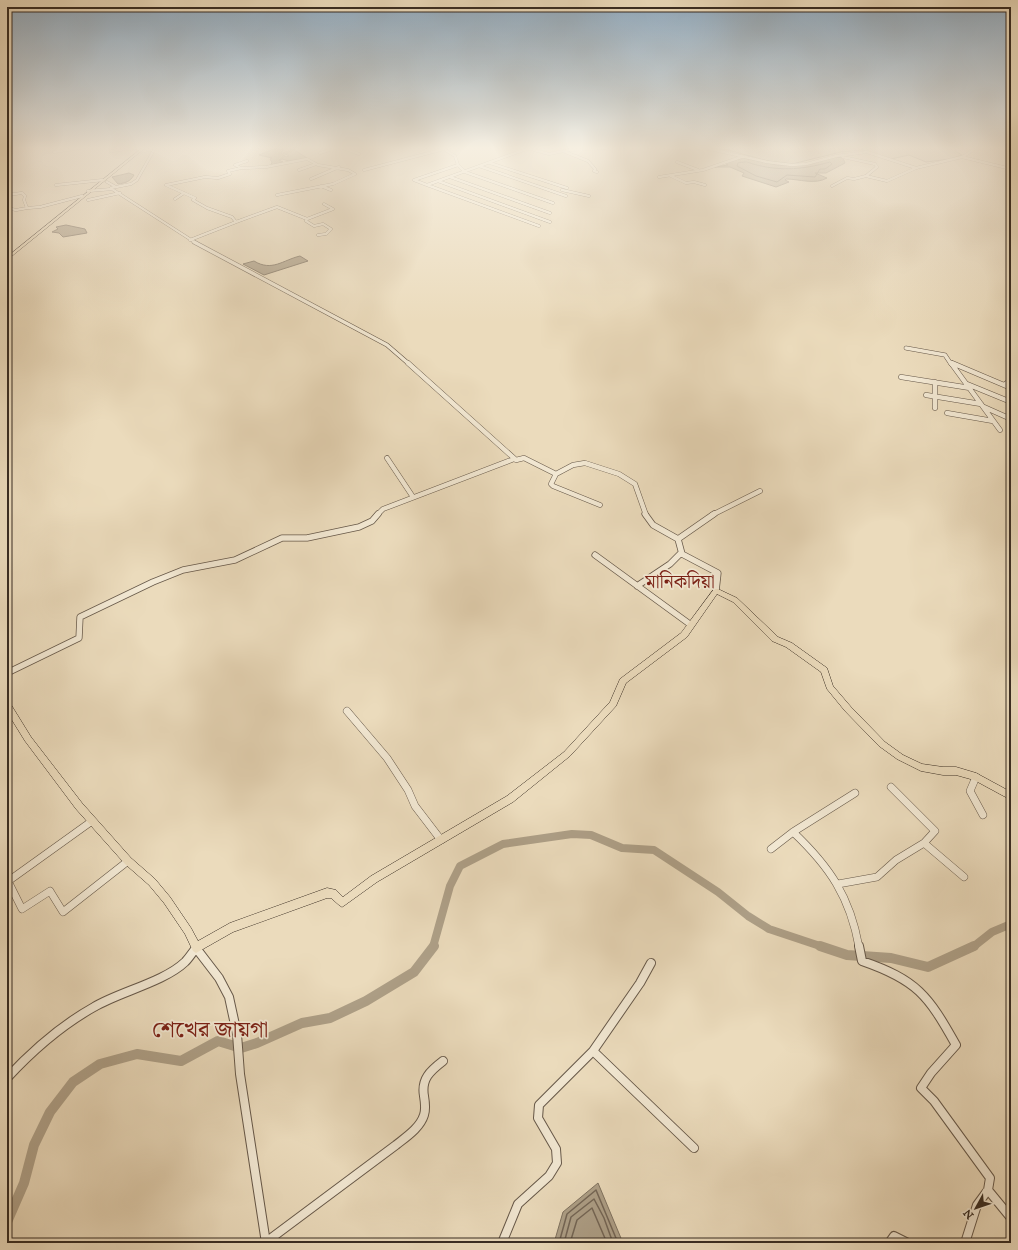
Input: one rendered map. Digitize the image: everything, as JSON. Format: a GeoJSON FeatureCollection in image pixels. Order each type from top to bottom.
{"type":"FeatureCollection","features":[{"type":"Feature","properties":{"kind":"main road"},"geometry":{"type":"LineString","coordinates":[[7,259],[70,206]]}},
{"type":"Feature","properties":{"kind":"main road"},"geometry":{"type":"LineString","coordinates":[[7,705],[28,739],[92,821],[128,861],[152,882],[167,900],[188,931],[196,948],[230,928],[327,892],[333,893],[342,902],[374,879],[510,799],[567,754],[613,704],[623,681],[684,635],[716,591],[735,600],[775,638],[789,645],[824,670],[830,687],[882,744],[900,757],[921,767],[943,771],[956,771],[976,777],[1011,796]]}},
{"type":"Feature","properties":{"kind":"street"},"geometry":{"type":"LineString","coordinates":[[7,208],[16,210],[43,206]]}},
{"type":"Feature","properties":{"kind":"street"},"geometry":{"type":"LineString","coordinates":[[138,206],[152,217],[190,240],[387,345],[438,388],[514,459]]}},
{"type":"Feature","properties":{"kind":"street"},"geometry":{"type":"LineString","coordinates":[[204,206],[232,217],[232,219],[236,222]]}},
{"type":"Feature","properties":{"kind":"street"},"geometry":{"type":"LineString","coordinates":[[307,219],[333,208],[329,206]]}},
{"type":"Feature","properties":{"kind":"street"},"geometry":{"type":"LineString","coordinates":[[485,206],[539,226]]}},
{"type":"Feature","properties":{"kind":"street"},"geometry":{"type":"LineString","coordinates":[[507,206],[550,222]]}},
{"type":"Feature","properties":{"kind":"street"},"geometry":{"type":"LineString","coordinates":[[532,206],[550,213]]}},
{"type":"Feature","properties":{"kind":"street"},"geometry":{"type":"LineString","coordinates":[[190,240],[278,207],[307,219],[306,221],[314,226],[323,224],[331,229],[326,234],[318,235]]}},
{"type":"Feature","properties":{"kind":"street"},"geometry":{"type":"LineString","coordinates":[[906,348],[945,355],[1000,430]]}},
{"type":"Feature","properties":{"kind":"street"},"geometry":{"type":"LineString","coordinates":[[951,362],[1011,388]]}},
{"type":"Feature","properties":{"kind":"street"},"geometry":{"type":"LineString","coordinates":[[901,377],[970,388]]}},
{"type":"Feature","properties":{"kind":"street"},"geometry":{"type":"LineString","coordinates":[[1004,385],[1011,380]]}},
{"type":"Feature","properties":{"kind":"street"},"geometry":{"type":"LineString","coordinates":[[935,382],[936,408]]}},
{"type":"Feature","properties":{"kind":"street"},"geometry":{"type":"LineString","coordinates":[[966,384],[1011,402]]}},
{"type":"Feature","properties":{"kind":"street"},"geometry":{"type":"LineString","coordinates":[[926,395],[982,405],[1011,418]]}},
{"type":"Feature","properties":{"kind":"street"},"geometry":{"type":"LineString","coordinates":[[947,413],[993,421]]}},
{"type":"Feature","properties":{"kind":"street"},"geometry":{"type":"LineString","coordinates":[[387,458],[413,497]]}},
{"type":"Feature","properties":{"kind":"street"},"geometry":{"type":"LineString","coordinates":[[7,672],[79,638],[80,617],[153,582],[183,570],[235,560],[262,546],[282,538],[307,538],[359,527],[372,521],[383,509],[514,459],[524,458],[556,474]]}},
{"type":"Feature","properties":{"kind":"street"},"geometry":{"type":"LineString","coordinates":[[600,505],[553,486],[551,484],[556,474],[570,467],[586,463],[629,480],[635,484],[640,495],[641,504],[653,524],[678,538],[681,553]]}},
{"type":"Feature","properties":{"kind":"street"},"geometry":{"type":"LineString","coordinates":[[678,538],[717,512],[760,491]]}},
{"type":"Feature","properties":{"kind":"street"},"geometry":{"type":"LineString","coordinates":[[638,586],[670,564],[681,553]]}},
{"type":"Feature","properties":{"kind":"street"},"geometry":{"type":"LineString","coordinates":[[681,553],[717,572],[716,591]]}},
{"type":"Feature","properties":{"kind":"street"},"geometry":{"type":"LineString","coordinates":[[595,555],[691,625]]}},
{"type":"Feature","properties":{"kind":"street"},"geometry":{"type":"LineString","coordinates":[[347,711],[387,758],[408,790],[415,806],[441,840]]}},
{"type":"Feature","properties":{"kind":"street"},"geometry":{"type":"LineString","coordinates":[[976,777],[970,791],[983,815]]}},
{"type":"Feature","properties":{"kind":"street"},"geometry":{"type":"LineString","coordinates":[[838,884],[877,877],[896,860],[924,843],[935,831],[891,787]]}},
{"type":"Feature","properties":{"kind":"street"},"geometry":{"type":"LineString","coordinates":[[771,849],[794,832],[855,793]]}},
{"type":"Feature","properties":{"kind":"street"},"geometry":{"type":"LineString","coordinates":[[92,821],[7,882],[22,909],[50,891],[64,912],[128,861]]}},
{"type":"Feature","properties":{"kind":"street"},"geometry":{"type":"LineString","coordinates":[[794,832],[807,845],[838,884],[851,911],[862,961],[896,975],[920,990],[946,1026],[956,1045],[930,1073],[921,1088],[934,1101],[990,1178],[988,1190],[977,1205],[965,1243]]}},
{"type":"Feature","properties":{"kind":"street"},"geometry":{"type":"LineString","coordinates":[[924,843],[964,877]]}},
{"type":"Feature","properties":{"kind":"street"},"geometry":{"type":"LineString","coordinates":[[7,1078],[30,1052],[60,1028],[95,1006],[161,976],[184,963],[196,948],[219,978],[229,997],[237,1034],[240,1074],[266,1243],[420,1124],[424,1103],[424,1076],[428,1071],[443,1061]]}},
{"type":"Feature","properties":{"kind":"street"},"geometry":{"type":"LineString","coordinates":[[502,1243],[508,1234],[518,1204],[553,1172],[559,1163],[558,1154],[553,1142],[536,1118],[536,1111],[539,1105],[593,1051],[640,984],[651,963]]}},
{"type":"Feature","properties":{"kind":"street"},"geometry":{"type":"LineString","coordinates":[[593,1051],[694,1148]]}},
{"type":"Feature","properties":{"kind":"street"},"geometry":{"type":"LineString","coordinates":[[988,1190],[1011,1218]]}},
{"type":"Feature","properties":{"kind":"street"},"geometry":{"type":"LineString","coordinates":[[889,1243],[894,1236],[908,1243]]}},
{"type":"Feature","properties":{"kind":"water"},"geometry":{"type":"Polygon","coordinates":[[[66,225],[85,229],[87,233],[63,237],[59,233],[52,232],[58,229],[56,227],[66,225]]]}},
{"type":"Feature","properties":{"kind":"water"},"geometry":{"type":"Polygon","coordinates":[[[300,256],[308,261],[264,275],[243,264],[254,261],[260,264],[272,265],[300,256]]]}},
{"type":"Feature","properties":{"kind":"water"},"geometry":{"type":"Polygon","coordinates":[[[598,1183],[623,1243],[554,1243],[563,1212],[598,1183]]]}},
{"type":"Feature","properties":{"kind":"waterway"},"geometry":{"type":"LineString","coordinates":[[433,947],[450,886],[460,866],[503,844],[572,834],[591,835],[622,848],[654,850],[718,892],[748,916],[769,929],[847,955],[891,958],[928,967],[974,946]]}},
{"type":"Feature","properties":{"kind":"waterway"},"geometry":{"type":"LineString","coordinates":[[973,947],[992,932],[1011,924]]}},
{"type":"Feature","properties":{"kind":"waterway"},"geometry":{"type":"LineString","coordinates":[[7,1222],[24,1183],[34,1145],[50,1112],[73,1082],[100,1064],[137,1054],[181,1061],[218,1041],[241,1048],[257,1043],[302,1023],[330,1018],[366,1001],[414,972],[434,946]]}},
{"type":"Feature","properties":{"kind":"district","name":"মানিকদিয়া"},"geometry":{"type":"Point","coordinates":[680,582]}},
{"type":"Feature","properties":{"kind":"district","name":"শেখের জায়গা"},"geometry":{"type":"Point","coordinates":[210,1030]}}]}
